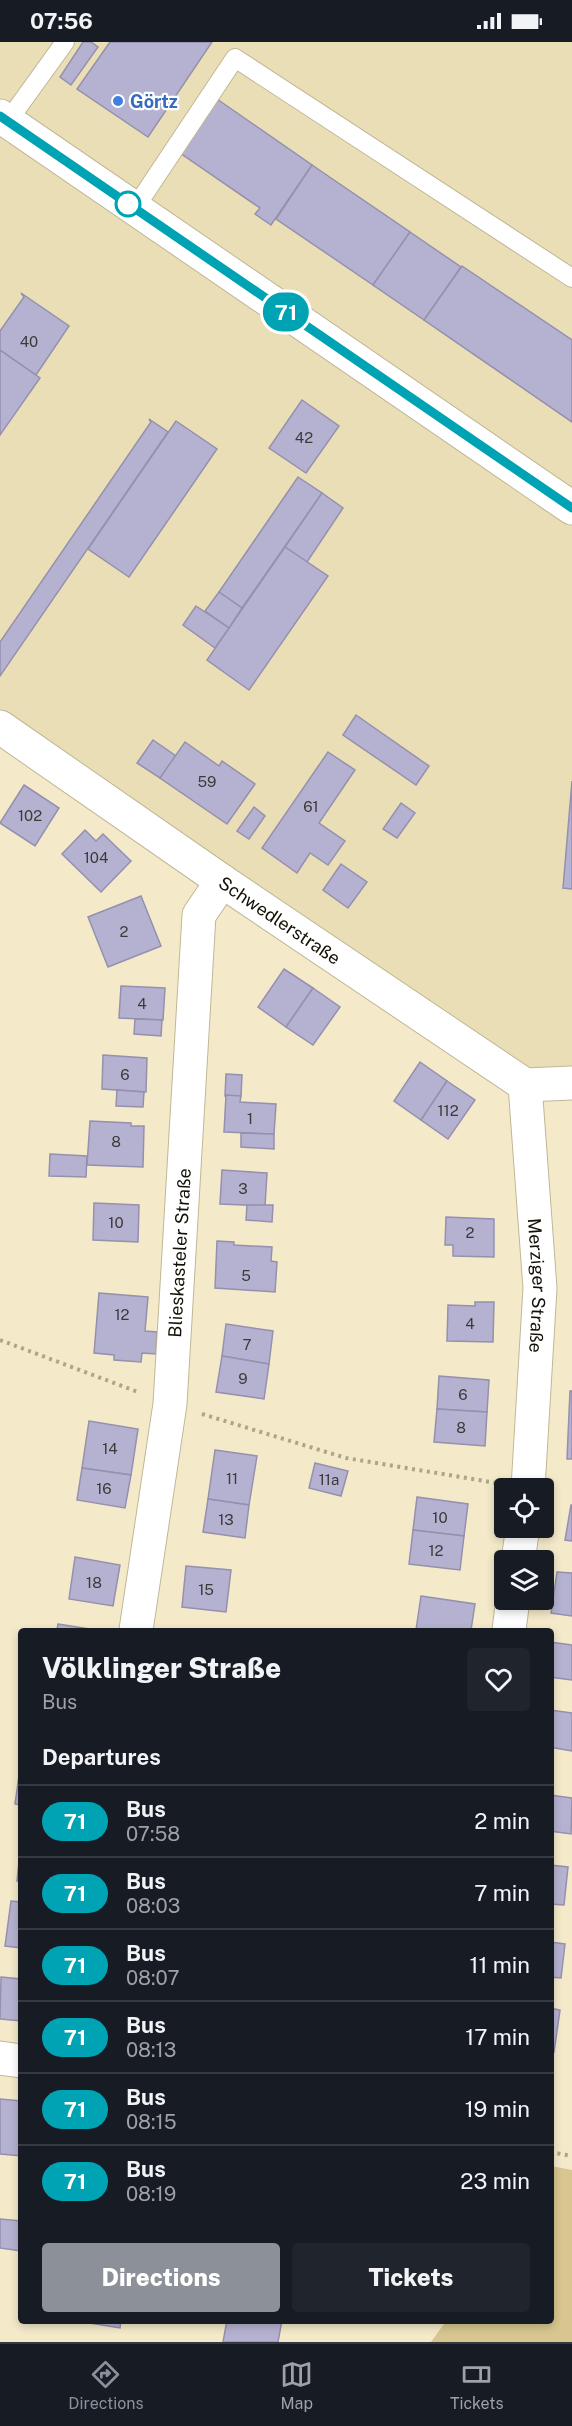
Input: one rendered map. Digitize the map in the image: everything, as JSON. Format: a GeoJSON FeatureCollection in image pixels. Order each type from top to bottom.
{"type":"FeatureCollection","features":[{"type":"Feature","properties":{"kind":"street"},"geometry":{"type":"LineString","coordinates":[[4,119],[572,508]]}},
{"type":"Feature","properties":{"kind":"street","name":"Schwedlerstraße"},"geometry":{"type":"LineString","coordinates":[[0,727],[222,881],[525,1085]]}},
{"type":"Feature","properties":{"kind":"street","name":"Blieskasteler Straße"},"geometry":{"type":"LineString","coordinates":[[136,1628],[170,1404],[199,915],[222,881]]}},
{"type":"Feature","properties":{"kind":"street"},"geometry":{"type":"LineString","coordinates":[[525,1085],[572,1083]]}},
{"type":"Feature","properties":{"kind":"street","name":"Merziger Straße"},"geometry":{"type":"LineString","coordinates":[[516,1478],[540,1288],[525,1085]]}},
{"type":"Feature","properties":{"kind":"street"},"geometry":{"type":"LineString","coordinates":[[509,1628],[512,1610]]}},
{"type":"Feature","properties":{"kind":"street"},"geometry":{"type":"LineString","coordinates":[[0,2058],[18,2061]]}},
{"type":"Feature","properties":{"kind":"lane"},"geometry":{"type":"LineString","coordinates":[[4,119],[65,42]]}},
{"type":"Feature","properties":{"kind":"lane"},"geometry":{"type":"LineString","coordinates":[[135,208],[235,58],[572,278]]}},
{"type":"Feature","properties":{"kind":"path"},"geometry":{"type":"LineString","coordinates":[[0,1340],[170,1404],[346,1458],[494,1483]]}},
{"type":"Feature","properties":{"kind":"path"},"geometry":{"type":"LineString","coordinates":[[554,2153],[572,2156]]}},
{"type":"Feature","properties":{"kind":"shaded area"},"geometry":{"type":"Polygon","coordinates":[[[0,42],[572,42],[572,1100],[0,734],[0,42]]]}},
{"type":"Feature","properties":{"kind":"shaded area"},"geometry":{"type":"Polygon","coordinates":[[[554,2167],[572,2170],[572,2342],[431,2342],[444,2324],[554,2324],[554,2167]]]}},
{"type":"Feature","properties":{"kind":"building"},"geometry":{"type":"Polygon","coordinates":[[[83,42],[91,42],[98,47],[71,85],[60,77],[83,42]]]}},
{"type":"Feature","properties":{"kind":"building"},"geometry":{"type":"Polygon","coordinates":[[[110,42],[212,42],[148,137],[77,89],[110,42]]]}},
{"type":"Feature","properties":{"kind":"building"},"geometry":{"type":"Polygon","coordinates":[[[217,99],[312,165],[271,225],[255,214],[260,208],[180,153],[217,99]]]}},
{"type":"Feature","properties":{"kind":"building"},"geometry":{"type":"Polygon","coordinates":[[[312,165],[410,232],[373,285],[276,219],[312,165]]]}},
{"type":"Feature","properties":{"kind":"building"},"geometry":{"type":"Polygon","coordinates":[[[410,232],[461,267],[424,320],[373,285],[410,232]]]}},
{"type":"Feature","properties":{"kind":"building"},"geometry":{"type":"Polygon","coordinates":[[[462,266],[572,340],[572,422],[424,320],[462,266]]]}},
{"type":"Feature","properties":{"kind":"building"},"geometry":{"type":"Polygon","coordinates":[[[21,293],[69,326],[36,375],[0,350],[0,331],[24,297],[21,293]]]}},
{"type":"Feature","properties":{"kind":"building"},"geometry":{"type":"Polygon","coordinates":[[[0,350],[40,378],[0,435],[0,350]]]}},
{"type":"Feature","properties":{"kind":"building"},"geometry":{"type":"Polygon","coordinates":[[[302,400],[339,426],[306,473],[269,448],[302,400]]]}},
{"type":"Feature","properties":{"kind":"building"},"geometry":{"type":"Polygon","coordinates":[[[149,419],[168,432],[0,676],[0,642],[151,422],[149,419]]]}},
{"type":"Feature","properties":{"kind":"building"},"geometry":{"type":"Polygon","coordinates":[[[176,421],[217,449],[129,577],[88,549],[176,421]]]}},
{"type":"Feature","properties":{"kind":"building"},"geometry":{"type":"Polygon","coordinates":[[[298,477],[322,493],[242,608],[219,592],[298,477]]]}},
{"type":"Feature","properties":{"kind":"building"},"geometry":{"type":"Polygon","coordinates":[[[322,493],[343,508],[307,562],[285,547],[322,493]]]}},
{"type":"Feature","properties":{"kind":"building"},"geometry":{"type":"Polygon","coordinates":[[[285,547],[328,576],[249,690],[207,660],[285,547]]]}},
{"type":"Feature","properties":{"kind":"building"},"geometry":{"type":"Polygon","coordinates":[[[219,592],[242,608],[229,628],[205,611],[219,592]]]}},
{"type":"Feature","properties":{"kind":"building"},"geometry":{"type":"Polygon","coordinates":[[[196,606],[229,628],[215,648],[183,625],[196,606]]]}},
{"type":"Feature","properties":{"kind":"building"},"geometry":{"type":"Polygon","coordinates":[[[356,715],[429,766],[416,785],[343,735],[356,715]]]}},
{"type":"Feature","properties":{"kind":"building"},"geometry":{"type":"Polygon","coordinates":[[[153,740],[176,756],[160,778],[137,763],[153,740]]]}},
{"type":"Feature","properties":{"kind":"building"},"geometry":{"type":"Polygon","coordinates":[[[185,742],[219,766],[222,761],[255,784],[227,824],[160,778],[185,742]]]}},
{"type":"Feature","properties":{"kind":"building"},"geometry":{"type":"Polygon","coordinates":[[[328,752],[355,770],[319,823],[345,841],[328,865],[310,853],[297,873],[262,848],[328,752]]]}},
{"type":"Feature","properties":{"kind":"building"},"geometry":{"type":"Polygon","coordinates":[[[572,781],[572,889],[563,888],[572,781]]]}},
{"type":"Feature","properties":{"kind":"building"},"geometry":{"type":"Polygon","coordinates":[[[24,785],[59,808],[35,846],[0,823],[24,785]]]}},
{"type":"Feature","properties":{"kind":"building"},"geometry":{"type":"Polygon","coordinates":[[[401,803],[415,813],[397,838],[383,829],[401,803]]]}},
{"type":"Feature","properties":{"kind":"building"},"geometry":{"type":"Polygon","coordinates":[[[254,807],[265,816],[249,839],[237,831],[254,807]]]}},
{"type":"Feature","properties":{"kind":"building"},"geometry":{"type":"Polygon","coordinates":[[[85,830],[96,841],[103,834],[131,861],[101,892],[62,854],[85,830]]]}},
{"type":"Feature","properties":{"kind":"building"},"geometry":{"type":"Polygon","coordinates":[[[341,864],[367,882],[348,908],[323,890],[341,864]]]}},
{"type":"Feature","properties":{"kind":"building"},"geometry":{"type":"Polygon","coordinates":[[[141,896],[161,946],[108,967],[88,917],[141,896]]]}},
{"type":"Feature","properties":{"kind":"building"},"geometry":{"type":"Polygon","coordinates":[[[284,969],[313,988],[286,1027],[258,1007],[284,969]]]}},
{"type":"Feature","properties":{"kind":"building"},"geometry":{"type":"Polygon","coordinates":[[[121,986],[165,988],[163,1020],[119,1018],[121,986]]]}},
{"type":"Feature","properties":{"kind":"building"},"geometry":{"type":"Polygon","coordinates":[[[313,988],[340,1007],[313,1045],[286,1027],[313,988]]]}},
{"type":"Feature","properties":{"kind":"building"},"geometry":{"type":"Polygon","coordinates":[[[135,1019],[162,1020],[161,1036],[134,1034],[135,1019]]]}},
{"type":"Feature","properties":{"kind":"building"},"geometry":{"type":"Polygon","coordinates":[[[103,1055],[147,1058],[146,1092],[102,1089],[103,1055]]]}},
{"type":"Feature","properties":{"kind":"building"},"geometry":{"type":"Polygon","coordinates":[[[420,1062],[447,1081],[421,1120],[394,1101],[420,1062]]]}},
{"type":"Feature","properties":{"kind":"building"},"geometry":{"type":"Polygon","coordinates":[[[226,1074],[242,1075],[241,1096],[225,1096],[226,1074]]]}},
{"type":"Feature","properties":{"kind":"building"},"geometry":{"type":"Polygon","coordinates":[[[447,1081],[475,1100],[448,1139],[421,1120],[447,1081]]]}},
{"type":"Feature","properties":{"kind":"building"},"geometry":{"type":"Polygon","coordinates":[[[117,1090],[144,1092],[143,1107],[116,1106],[117,1090]]]}},
{"type":"Feature","properties":{"kind":"building"},"geometry":{"type":"Polygon","coordinates":[[[226,1095],[241,1096],[240,1102],[276,1104],[274,1134],[224,1132],[226,1095]]]}},
{"type":"Feature","properties":{"kind":"building"},"geometry":{"type":"Polygon","coordinates":[[[90,1121],[144,1126],[143,1167],[87,1165],[90,1121]]]}},
{"type":"Feature","properties":{"kind":"building"},"geometry":{"type":"Polygon","coordinates":[[[241,1133],[274,1134],[274,1149],[241,1147],[241,1133]]]}},
{"type":"Feature","properties":{"kind":"building"},"geometry":{"type":"Polygon","coordinates":[[[50,1154],[87,1156],[86,1177],[49,1176],[50,1154]]]}},
{"type":"Feature","properties":{"kind":"building"},"geometry":{"type":"Polygon","coordinates":[[[222,1170],[267,1173],[265,1206],[220,1204],[222,1170]]]}},
{"type":"Feature","properties":{"kind":"building"},"geometry":{"type":"Polygon","coordinates":[[[94,1203],[139,1205],[138,1242],[93,1240],[94,1203]]]}},
{"type":"Feature","properties":{"kind":"building"},"geometry":{"type":"Polygon","coordinates":[[[247,1205],[273,1205],[272,1222],[246,1220],[247,1205]]]}},
{"type":"Feature","properties":{"kind":"building"},"geometry":{"type":"Polygon","coordinates":[[[446,1217],[494,1219],[494,1257],[453,1256],[453,1245],[445,1245],[446,1217]]]}},
{"type":"Feature","properties":{"kind":"building"},"geometry":{"type":"Polygon","coordinates":[[[217,1241],[234,1242],[234,1245],[272,1247],[271,1261],[277,1262],[275,1292],[215,1288],[217,1241]]]}},
{"type":"Feature","properties":{"kind":"building"},"geometry":{"type":"Polygon","coordinates":[[[99,1293],[148,1297],[145,1331],[157,1332],[156,1354],[142,1353],[141,1362],[114,1360],[114,1355],[94,1353],[99,1293]]]}},
{"type":"Feature","properties":{"kind":"building"},"geometry":{"type":"Polygon","coordinates":[[[475,1302],[494,1302],[493,1342],[447,1341],[448,1305],[475,1306],[475,1302]]]}},
{"type":"Feature","properties":{"kind":"building"},"geometry":{"type":"Polygon","coordinates":[[[226,1324],[273,1331],[269,1364],[222,1356],[226,1324]]]}},
{"type":"Feature","properties":{"kind":"building"},"geometry":{"type":"Polygon","coordinates":[[[222,1356],[269,1364],[264,1399],[216,1392],[222,1356]]]}},
{"type":"Feature","properties":{"kind":"building"},"geometry":{"type":"Polygon","coordinates":[[[439,1376],[489,1380],[487,1412],[437,1409],[439,1376]]]}},
{"type":"Feature","properties":{"kind":"building"},"geometry":{"type":"Polygon","coordinates":[[[570,1391],[572,1391],[572,1459],[567,1459],[570,1391]]]}},
{"type":"Feature","properties":{"kind":"building"},"geometry":{"type":"Polygon","coordinates":[[[437,1409],[487,1412],[485,1446],[434,1442],[437,1409]]]}},
{"type":"Feature","properties":{"kind":"building"},"geometry":{"type":"Polygon","coordinates":[[[89,1421],[138,1429],[131,1475],[82,1468],[89,1421]]]}},
{"type":"Feature","properties":{"kind":"building"},"geometry":{"type":"Polygon","coordinates":[[[215,1450],[257,1456],[249,1505],[208,1499],[215,1450]]]}},
{"type":"Feature","properties":{"kind":"building"},"geometry":{"type":"Polygon","coordinates":[[[315,1463],[348,1471],[341,1496],[309,1488],[315,1463]]]}},
{"type":"Feature","properties":{"kind":"building"},"geometry":{"type":"Polygon","coordinates":[[[82,1468],[131,1475],[125,1508],[77,1500],[82,1468]]]}},
{"type":"Feature","properties":{"kind":"building"},"geometry":{"type":"Polygon","coordinates":[[[417,1497],[468,1504],[464,1536],[413,1530],[417,1497]]]}},
{"type":"Feature","properties":{"kind":"building"},"geometry":{"type":"Polygon","coordinates":[[[208,1499],[249,1505],[245,1538],[203,1532],[208,1499]]]}},
{"type":"Feature","properties":{"kind":"building"},"geometry":{"type":"Polygon","coordinates":[[[572,1505],[572,1541],[565,1540],[572,1505]]]}},
{"type":"Feature","properties":{"kind":"building"},"geometry":{"type":"Polygon","coordinates":[[[413,1530],[464,1536],[460,1570],[409,1564],[413,1530]]]}},
{"type":"Feature","properties":{"kind":"building"},"geometry":{"type":"Polygon","coordinates":[[[75,1557],[120,1565],[113,1606],[69,1599],[75,1557]]]}},
{"type":"Feature","properties":{"kind":"building"},"geometry":{"type":"Polygon","coordinates":[[[186,1566],[231,1570],[226,1612],[182,1607],[186,1566]]]}},
{"type":"Feature","properties":{"kind":"building"},"geometry":{"type":"Polygon","coordinates":[[[557,1572],[572,1573],[572,1616],[551,1613],[551,1610],[554,1610],[557,1572]]]}},
{"type":"Feature","properties":{"kind":"building"},"geometry":{"type":"Polygon","coordinates":[[[421,1596],[475,1604],[471,1628],[416,1628],[421,1596]]]}},
{"type":"Feature","properties":{"kind":"building"},"geometry":{"type":"Polygon","coordinates":[[[58,1624],[83,1628],[57,1628],[58,1624]]]}},
{"type":"Feature","properties":{"kind":"building"},"geometry":{"type":"Polygon","coordinates":[[[554,1643],[572,1645],[572,1680],[554,1678],[554,1643]]]}},
{"type":"Feature","properties":{"kind":"building"},"geometry":{"type":"Polygon","coordinates":[[[554,1711],[572,1713],[572,1751],[554,1748],[554,1711]]]}},
{"type":"Feature","properties":{"kind":"building"},"geometry":{"type":"Polygon","coordinates":[[[18,1783],[18,1804],[15,1804],[18,1783]]]}},
{"type":"Feature","properties":{"kind":"building"},"geometry":{"type":"Polygon","coordinates":[[[554,1796],[572,1798],[571,1834],[554,1832],[554,1796]]]}},
{"type":"Feature","properties":{"kind":"building"},"geometry":{"type":"Polygon","coordinates":[[[554,1865],[568,1867],[564,1905],[554,1904],[554,1865]]]}},
{"type":"Feature","properties":{"kind":"building"},"geometry":{"type":"Polygon","coordinates":[[[11,1901],[18,1902],[18,1948],[5,1946],[11,1901]]]}},
{"type":"Feature","properties":{"kind":"building"},"geometry":{"type":"Polygon","coordinates":[[[554,1943],[565,1944],[561,1978],[554,1977],[554,1943]]]}},
{"type":"Feature","properties":{"kind":"building"},"geometry":{"type":"Polygon","coordinates":[[[1,1977],[18,1979],[18,2021],[0,2019],[1,1977]]]}},
{"type":"Feature","properties":{"kind":"building"},"geometry":{"type":"Polygon","coordinates":[[[554,2009],[560,2010],[554,2052],[554,2009]]]}},
{"type":"Feature","properties":{"kind":"building"},"geometry":{"type":"Polygon","coordinates":[[[0,2099],[18,2101],[18,2156],[0,2154],[0,2099]]]}},
{"type":"Feature","properties":{"kind":"building"},"geometry":{"type":"Polygon","coordinates":[[[0,2219],[18,2221],[18,2251],[0,2248],[0,2219]]]}},
{"type":"Feature","properties":{"kind":"building"},"geometry":{"type":"Polygon","coordinates":[[[96,2324],[120,2324],[120,2328],[96,2324]]]}},
{"type":"Feature","properties":{"kind":"building"},"geometry":{"type":"Polygon","coordinates":[[[226,2324],[281,2324],[278,2342],[223,2342],[226,2324]]]}},
{"type":"Feature","properties":{"kind":"bus line","name":"71"},"geometry":{"type":"LineString","coordinates":[[0,116],[572,508]]}},
{"type":"Feature","properties":{"kind":"place","name":"Görtz"},"geometry":{"type":"Point","coordinates":[118,101]}}]}
